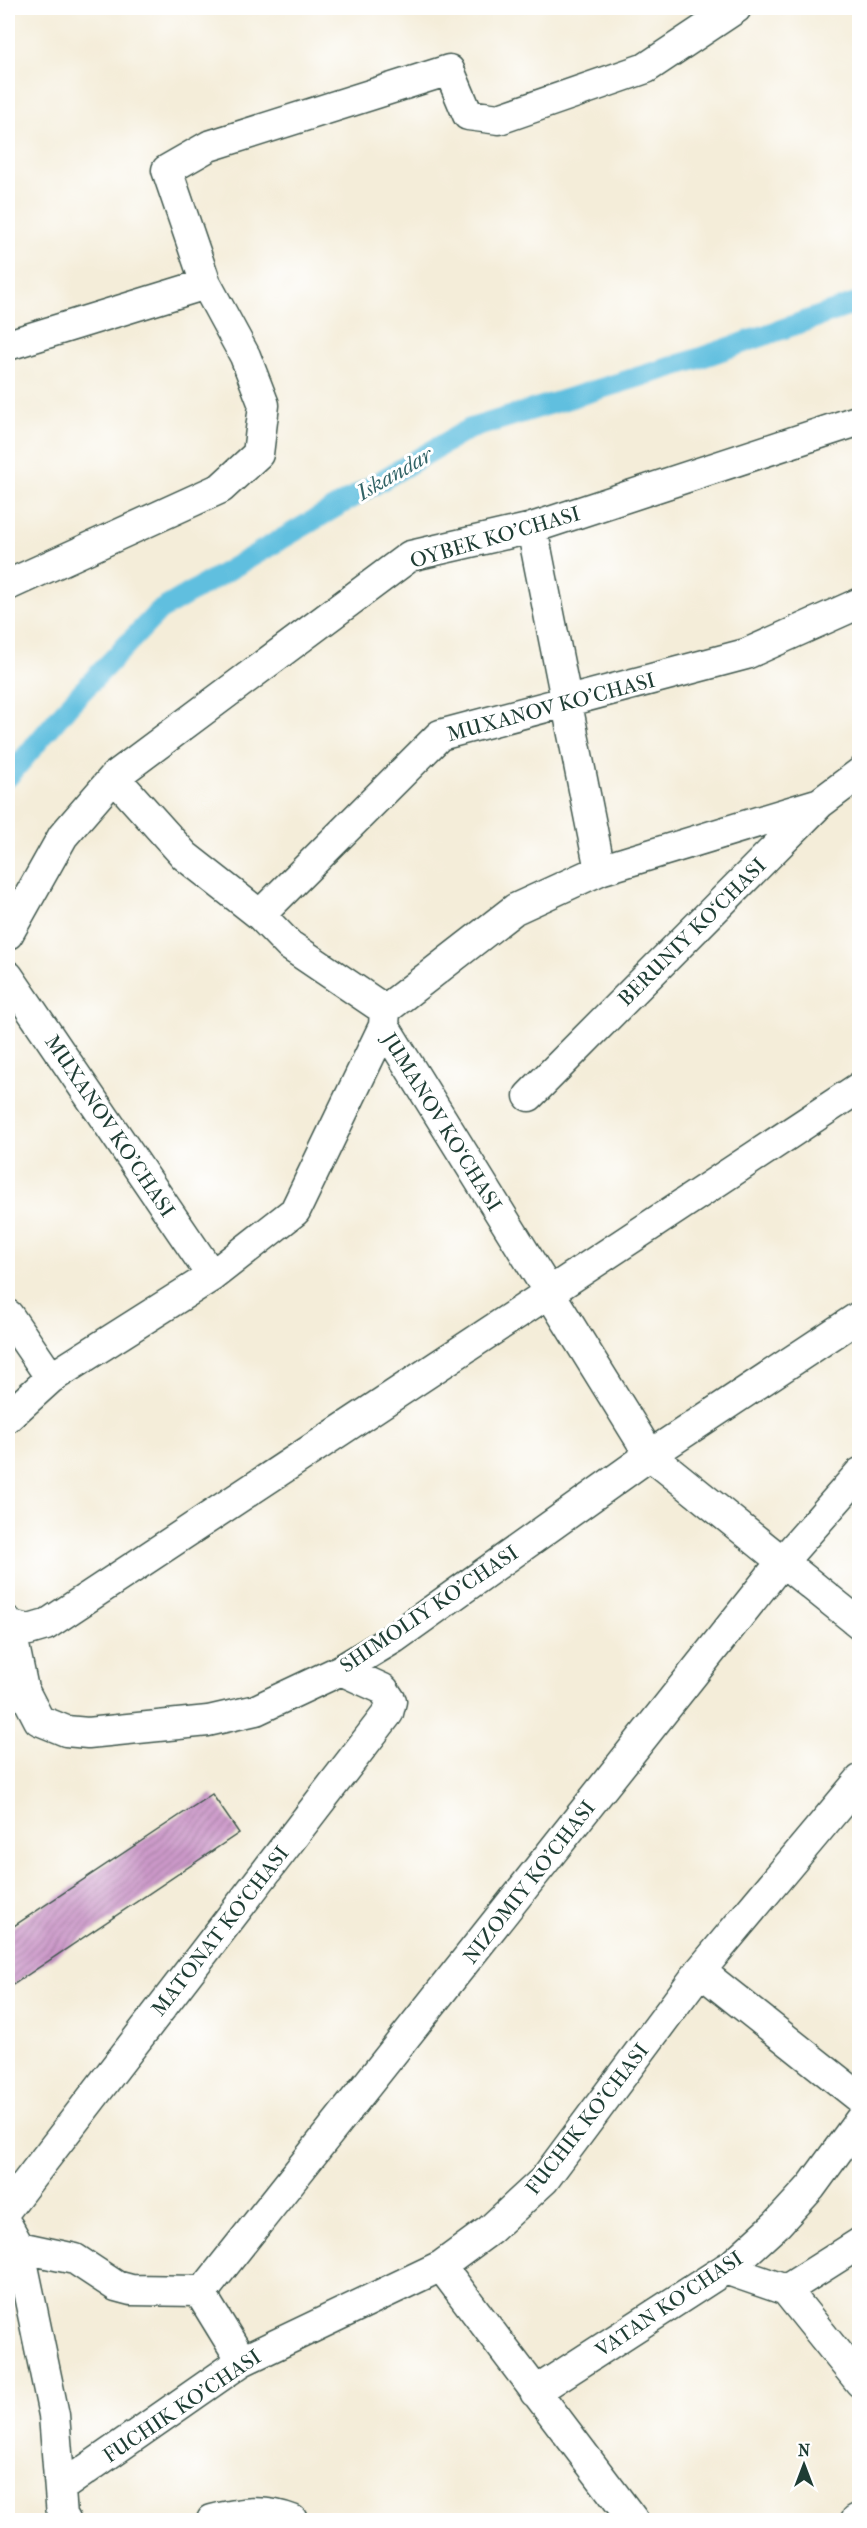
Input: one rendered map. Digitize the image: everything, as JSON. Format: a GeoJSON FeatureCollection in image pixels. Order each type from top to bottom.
{"type":"FeatureCollection","features":[{"type":"Feature","properties":{"kind":"street"},"geometry":{"type":"LineString","coordinates":[[8,585],[221,488],[258,454],[264,405],[245,356],[206,284],[167,170],[209,146],[449,70],[468,115],[499,118],[646,68],[736,8]]}},
{"type":"Feature","properties":{"kind":"street"},"geometry":{"type":"LineString","coordinates":[[8,345],[206,284]]}},
{"type":"Feature","properties":{"kind":"street","name":"OYBEK KO'CHASI"},"geometry":{"type":"LineString","coordinates":[[8,933],[63,836],[114,777],[410,556],[532,528],[860,420]]}},
{"type":"Feature","properties":{"kind":"street"},"geometry":{"type":"LineString","coordinates":[[532,528],[600,870]]}},
{"type":"Feature","properties":{"kind":"street","name":"MUXANOV KO'CHASI"},"geometry":{"type":"LineString","coordinates":[[260,915],[440,735],[746,654],[860,603]]}},
{"type":"Feature","properties":{"kind":"street","name":"BERUNIY KO‘CHASI"},"geometry":{"type":"LineString","coordinates":[[529,1096],[820,804],[860,773]]}},
{"type":"Feature","properties":{"kind":"street"},"geometry":{"type":"LineString","coordinates":[[114,777],[185,856],[260,915],[289,945],[384,1018]]}},
{"type":"Feature","properties":{"kind":"street","name":"JUMANOV KO‘CHASI"},"geometry":{"type":"LineString","coordinates":[[8,1417],[51,1378],[212,1276],[295,1211],[384,1018],[515,909],[600,870],[820,804]]}},
{"type":"Feature","properties":{"kind":"street","name":"MUXANOV KO'CHASI"},"geometry":{"type":"LineString","coordinates":[[8,976],[212,1276]]}},
{"type":"Feature","properties":{"kind":"street","name":"JUMANOV KO‘CHASI"},"geometry":{"type":"LineString","coordinates":[[384,1018],[548,1291],[650,1455],[781,1563],[860,1624]]}},
{"type":"Feature","properties":{"kind":"street"},"geometry":{"type":"LineString","coordinates":[[9,1624],[29,1630],[46,1625],[548,1291],[860,1087]]}},
{"type":"Feature","properties":{"kind":"street"},"geometry":{"type":"LineString","coordinates":[[8,1315],[51,1378]]}},
{"type":"Feature","properties":{"kind":"street","name":"SHIMOLIY KO'CHASI"},"geometry":{"type":"LineString","coordinates":[[9,1624],[23,1689],[39,1720],[66,1731],[88,1733],[208,1721],[256,1710],[341,1670],[394,1638],[650,1455],[860,1317]]}},
{"type":"Feature","properties":{"kind":"street","name":"NIZOMIY KO'CHASI"},"geometry":{"type":"LineString","coordinates":[[202,2293],[781,1563],[860,1473]]}},
{"type":"Feature","properties":{"kind":"street","name":"MATONAT KO‘CHASI"},"geometry":{"type":"LineString","coordinates":[[8,2207],[388,1713],[391,1701],[383,1689],[341,1670]]}},
{"type":"Feature","properties":{"kind":"street","name":"FUCHIK KO'CHASI"},"geometry":{"type":"LineString","coordinates":[[60,2488],[242,2361],[441,2266],[490,2230],[544,2180],[700,1971],[860,1780]]}},
{"type":"Feature","properties":{"kind":"street"},"geometry":{"type":"LineString","coordinates":[[700,1971],[860,2098]]}},
{"type":"Feature","properties":{"kind":"street","name":"VATAN KO'CHASI"},"geometry":{"type":"LineString","coordinates":[[535,2392],[725,2269],[777,2224],[811,2187],[860,2120]]}},
{"type":"Feature","properties":{"kind":"street"},"geometry":{"type":"LineString","coordinates":[[13,2237],[75,2259],[116,2286],[131,2290],[191,2290],[202,2293],[242,2361]]}},
{"type":"Feature","properties":{"kind":"street"},"geometry":{"type":"LineString","coordinates":[[13,2237],[54,2415],[62,2516],[65,2520]]}},
{"type":"Feature","properties":{"kind":"street"},"geometry":{"type":"LineString","coordinates":[[786,2290],[860,2243]]}},
{"type":"Feature","properties":{"kind":"street"},"geometry":{"type":"LineString","coordinates":[[441,2266],[633,2520]]}},
{"type":"Feature","properties":{"kind":"street"},"geometry":{"type":"LineString","coordinates":[[725,2269],[786,2290],[860,2382]]}},
{"type":"Feature","properties":{"kind":"street"},"geometry":{"type":"LineString","coordinates":[[212,2520],[240,2512],[278,2514],[292,2520]]}},
{"type":"Feature","properties":{"kind":"street"},"geometry":{"type":"LineString","coordinates":[[856,2520],[860,2518]]}},
{"type":"Feature","properties":{"kind":"building"},"geometry":{"type":"Polygon","coordinates":[[[212,1794],[239,1833],[8,1988],[8,1930],[212,1794]]]}},
{"type":"Feature","properties":{"kind":"waterway","name":"Iskandar"},"geometry":{"type":"LineString","coordinates":[[8,777],[72,702],[159,611],[469,429],[694,360],[860,302]]}}]}
